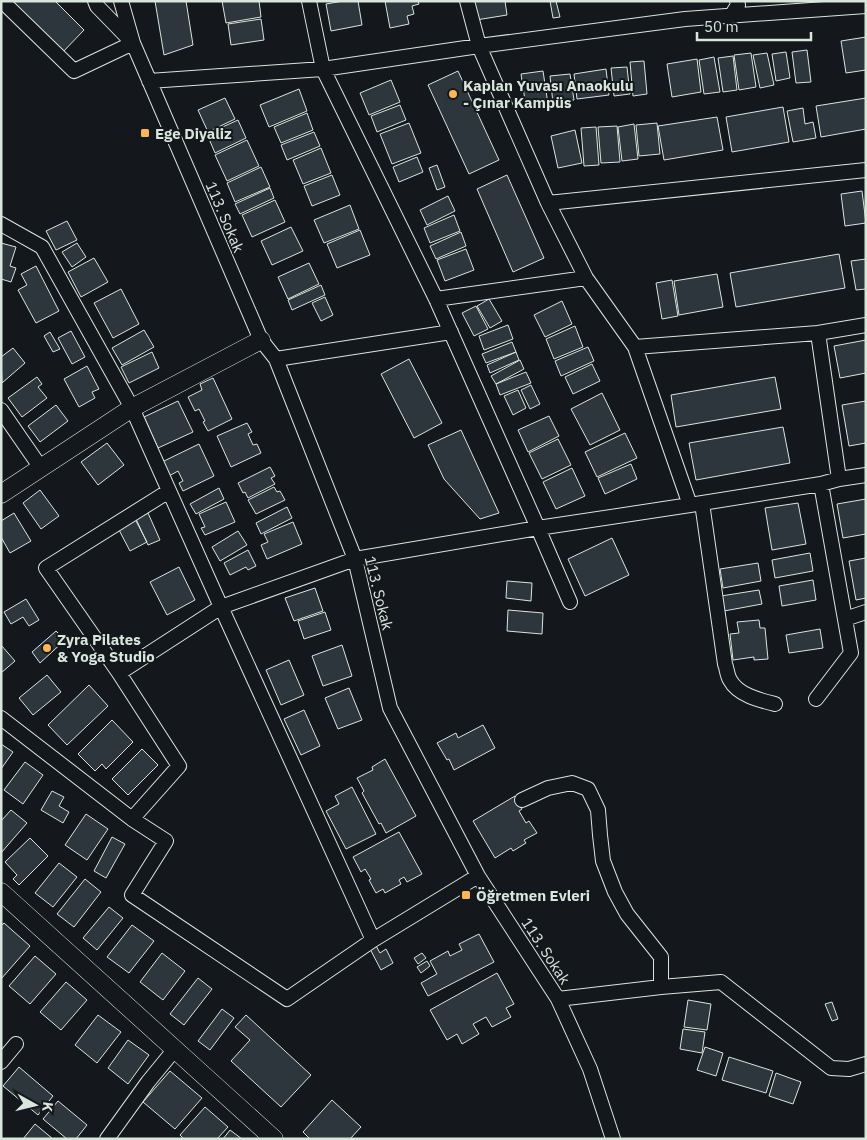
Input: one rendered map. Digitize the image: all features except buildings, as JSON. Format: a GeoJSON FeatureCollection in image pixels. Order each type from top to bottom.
{"type":"FeatureCollection","features":[{"type":"Feature","properties":{"kind":"street"},"geometry":{"type":"LineString","coordinates":[[2,1],[74,71],[133,43]]}},
{"type":"Feature","properties":{"kind":"street","name":"113. Sokak"},"geometry":{"type":"LineString","coordinates":[[95,1],[97,6],[133,43]]}},
{"type":"Feature","properties":{"kind":"street","name":"113. Sokak"},"geometry":{"type":"LineString","coordinates":[[121,1],[133,43],[261,340],[276,359],[355,559],[390,708],[478,876],[558,999],[590,1069],[613,1139]]}},
{"type":"Feature","properties":{"kind":"street"},"geometry":{"type":"LineString","coordinates":[[308,1],[323,69],[436,299],[570,602]]}},
{"type":"Feature","properties":{"kind":"street"},"geometry":{"type":"LineString","coordinates":[[467,1],[479,46],[548,203],[586,278],[635,346],[696,504],[725,664],[730,680],[739,691],[775,704]]}},
{"type":"Feature","properties":{"kind":"street"},"geometry":{"type":"LineString","coordinates":[[731,16],[738,6],[736,1]]}},
{"type":"Feature","properties":{"kind":"street"},"geometry":{"type":"LineString","coordinates":[[149,81],[323,69],[479,46],[684,20],[866,6]]}},
{"type":"Feature","properties":{"kind":"street"},"geometry":{"type":"LineString","coordinates":[[548,203],[866,170]]}},
{"type":"Feature","properties":{"kind":"street"},"geometry":{"type":"LineString","coordinates":[[1,224],[42,247],[132,408],[373,940]]}},
{"type":"Feature","properties":{"kind":"street"},"geometry":{"type":"LineString","coordinates":[[436,299],[586,278]]}},
{"type":"Feature","properties":{"kind":"street"},"geometry":{"type":"LineString","coordinates":[[635,346],[818,333],[866,325]]}},
{"type":"Feature","properties":{"kind":"street"},"geometry":{"type":"LineString","coordinates":[[276,359],[451,332]]}},
{"type":"Feature","properties":{"kind":"street"},"geometry":{"type":"LineString","coordinates":[[818,333],[839,479]]}},
{"type":"Feature","properties":{"kind":"street"},"geometry":{"type":"LineString","coordinates":[[1,494],[132,408],[261,340]]}},
{"type":"Feature","properties":{"kind":"street"},"geometry":{"type":"LineString","coordinates":[[1,410],[41,468]]}},
{"type":"Feature","properties":{"kind":"street"},"geometry":{"type":"LineString","coordinates":[[119,673],[221,607],[355,559],[538,528],[821,484],[866,475]]}},
{"type":"Feature","properties":{"kind":"street"},"geometry":{"type":"LineString","coordinates":[[816,699],[851,653],[821,484]]}},
{"type":"Feature","properties":{"kind":"street"},"geometry":{"type":"LineString","coordinates":[[132,819],[179,766],[119,673],[46,568],[169,491]]}},
{"type":"Feature","properties":{"kind":"street"},"geometry":{"type":"LineString","coordinates":[[845,619],[866,612]]}},
{"type":"Feature","properties":{"kind":"street"},"geometry":{"type":"LineString","coordinates":[[1,718],[132,819],[166,841],[132,895],[287,998],[373,940],[478,876]]}},
{"type":"Feature","properties":{"kind":"street"},"geometry":{"type":"LineString","coordinates":[[522,800],[548,788],[572,783],[588,789],[598,810],[603,861],[615,892],[628,914],[661,957],[661,987]]}},
{"type":"Feature","properties":{"kind":"street"},"geometry":{"type":"LineString","coordinates":[[1,892],[274,1139]]}},
{"type":"Feature","properties":{"kind":"street"},"geometry":{"type":"LineString","coordinates":[[558,999],[721,982],[831,1068],[849,1069],[866,1064]]}},
{"type":"Feature","properties":{"kind":"street"},"geometry":{"type":"LineString","coordinates":[[1,1062],[16,1044]]}},
{"type":"Feature","properties":{"kind":"street"},"geometry":{"type":"LineString","coordinates":[[108,1139],[148,1082],[175,1049]]}},
{"type":"Feature","properties":{"kind":"place","name":"Kaplan Yuvası Anaokulu - Çınar Kampüs"},"geometry":{"type":"Point","coordinates":[453,94]}},
{"type":"Feature","properties":{"kind":"place","name":"Ege Diyaliz"},"geometry":{"type":"Point","coordinates":[145,133]}},
{"type":"Feature","properties":{"kind":"place","name":"Zyra Pilates & Yoga Studio"},"geometry":{"type":"Point","coordinates":[47,648]}},
{"type":"Feature","properties":{"kind":"place","name":"Öğretmen Evleri"},"geometry":{"type":"Point","coordinates":[466,895]}}]}
